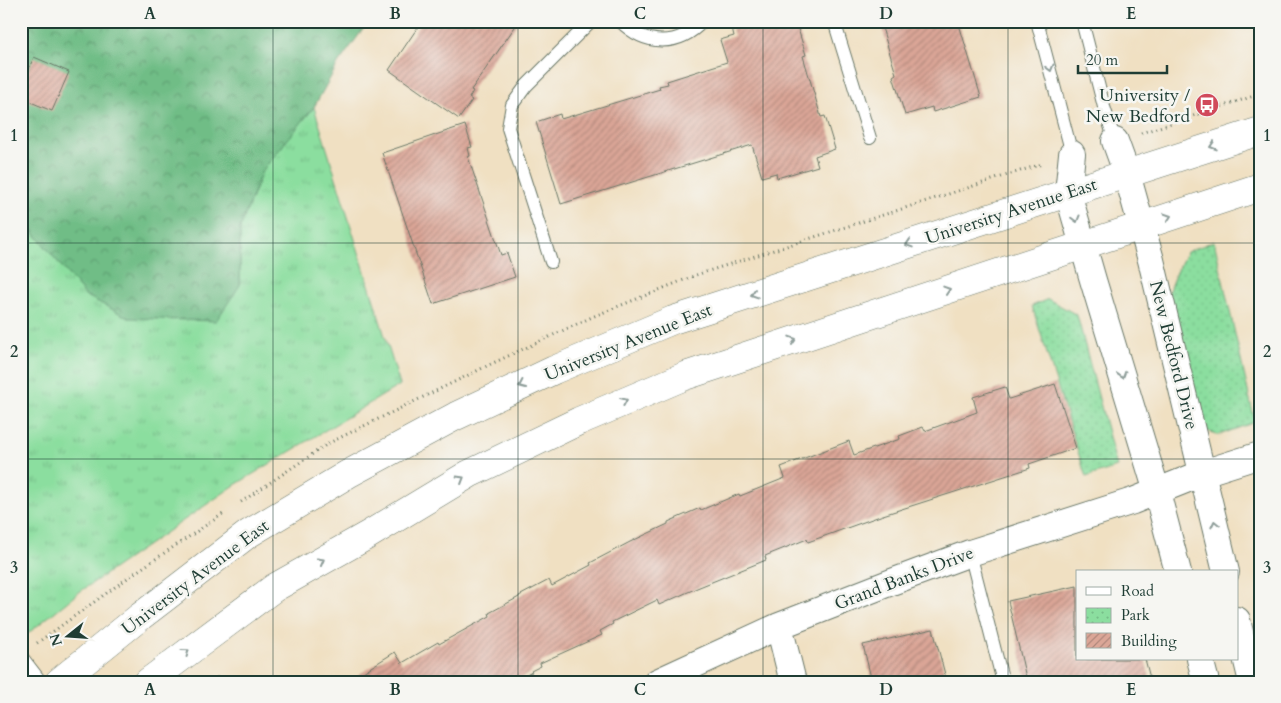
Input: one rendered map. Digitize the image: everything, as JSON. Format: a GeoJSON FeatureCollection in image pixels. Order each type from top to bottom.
{"type":"FeatureCollection","features":[{"type":"Feature","properties":{"kind":"main road","name":"University Avenue East"},"geometry":{"type":"LineString","coordinates":[[59,682],[248,534],[348,474],[456,416],[554,370],[673,320],[1260,132]]}},
{"type":"Feature","properties":{"kind":"main road"},"geometry":{"type":"LineString","coordinates":[[148,682],[274,588],[368,535],[469,474],[579,421],[685,376],[1260,187]]}},
{"type":"Feature","properties":{"kind":"street","name":"New Bedford Drive"},"geometry":{"type":"LineString","coordinates":[[1115,141],[1142,226],[1226,570]]}},
{"type":"Feature","properties":{"kind":"street"},"geometry":{"type":"LineString","coordinates":[[1072,154],[1068,193],[1157,492],[1177,570]]}},
{"type":"Feature","properties":{"kind":"street","name":"Grand Banks Drive"},"geometry":{"type":"LineString","coordinates":[[657,682],[779,626],[970,553],[1157,492],[1260,455]]}},
{"type":"Feature","properties":{"kind":"street"},"geometry":{"type":"LineString","coordinates":[[1238,624],[1252,682]]}},
{"type":"Feature","properties":{"kind":"street"},"geometry":{"type":"LineString","coordinates":[[779,626],[793,682]]}},
{"type":"Feature","properties":{"kind":"street"},"geometry":{"type":"LineString","coordinates":[[1200,660],[1206,682]]}},
{"type":"Feature","properties":{"kind":"lane"},"geometry":{"type":"LineString","coordinates":[[551,262],[508,128],[512,105],[526,86],[591,21]]}},
{"type":"Feature","properties":{"kind":"lane"},"geometry":{"type":"LineString","coordinates":[[620,21],[630,31],[646,39],[663,41],[680,38],[696,29],[702,21]]}},
{"type":"Feature","properties":{"kind":"lane"},"geometry":{"type":"LineString","coordinates":[[834,21],[870,138]]}},
{"type":"Feature","properties":{"kind":"lane"},"geometry":{"type":"LineString","coordinates":[[1037,21],[1072,154]]}},
{"type":"Feature","properties":{"kind":"lane"},"geometry":{"type":"LineString","coordinates":[[1082,21],[1104,107],[1115,141]]}},
{"type":"Feature","properties":{"kind":"lane"},"geometry":{"type":"LineString","coordinates":[[970,553],[1003,682]]}},
{"type":"Feature","properties":{"kind":"lane"},"geometry":{"type":"LineString","coordinates":[[21,656],[41,682]]}},
{"type":"Feature","properties":{"kind":"path"},"geometry":{"type":"LineString","coordinates":[[1139,133],[1260,94]]}},
{"type":"Feature","properties":{"kind":"path"},"geometry":{"type":"LineString","coordinates":[[216,677],[219,682]]}},
{"type":"Feature","properties":{"kind":"green space"},"geometry":{"type":"Polygon","coordinates":[[[21,21],[369,21],[338,64],[314,107],[262,171],[240,228],[240,285],[216,321],[129,318],[85,295],[21,217],[21,21]]]}},
{"type":"Feature","properties":{"kind":"green space"},"geometry":{"type":"Polygon","coordinates":[[[314,107],[400,385],[235,485],[78,593],[21,639],[21,217],[85,295],[129,318],[240,285],[240,228],[262,171],[314,107]]]}},
{"type":"Feature","properties":{"kind":"green space"},"geometry":{"type":"Polygon","coordinates":[[[1214,241],[1255,422],[1219,435],[1201,429],[1166,298],[1176,272],[1187,252],[1214,241]]]}},
{"type":"Feature","properties":{"kind":"green space"},"geometry":{"type":"Polygon","coordinates":[[[1048,299],[1077,315],[1117,467],[1086,477],[1032,306],[1048,299]]]}},
{"type":"Feature","properties":{"kind":"building"},"geometry":{"type":"Polygon","coordinates":[[[422,21],[519,21],[471,90],[473,91],[469,98],[472,100],[459,119],[389,70],[422,21]]]}},
{"type":"Feature","properties":{"kind":"building"},"geometry":{"type":"Polygon","coordinates":[[[753,21],[773,21],[775,29],[796,22],[806,55],[803,56],[821,117],[825,116],[835,149],[815,156],[818,166],[777,178],[776,173],[762,177],[752,145],[561,204],[536,122],[560,114],[561,119],[660,89],[659,86],[668,84],[667,81],[727,62],[720,40],[734,36],[732,28],[753,21]]]}},
{"type":"Feature","properties":{"kind":"building"},"geometry":{"type":"Polygon","coordinates":[[[880,21],[958,21],[981,97],[933,112],[932,107],[905,115],[893,76],[896,74],[880,21]]]}},
{"type":"Feature","properties":{"kind":"building"},"geometry":{"type":"Polygon","coordinates":[[[34,57],[69,72],[52,111],[21,98],[21,86],[34,57]]]}},
{"type":"Feature","properties":{"kind":"building"},"geometry":{"type":"Polygon","coordinates":[[[465,125],[472,147],[468,148],[470,156],[468,157],[501,255],[507,253],[515,277],[433,304],[382,153],[465,125]]]}},
{"type":"Feature","properties":{"kind":"building"},"geometry":{"type":"Polygon","coordinates":[[[1055,384],[1076,448],[1029,464],[1030,468],[883,515],[808,542],[807,539],[765,556],[766,560],[659,605],[657,600],[612,622],[613,624],[600,631],[602,635],[540,663],[541,666],[513,682],[347,682],[395,652],[402,663],[438,642],[439,644],[490,616],[489,613],[549,580],[552,586],[591,565],[590,563],[668,524],[668,522],[700,508],[701,510],[785,478],[781,467],[849,441],[854,455],[900,439],[899,436],[923,427],[925,431],[977,412],[973,397],[1005,387],[1009,399],[1055,384]]]}},
{"type":"Feature","properties":{"kind":"building"},"geometry":{"type":"Polygon","coordinates":[[[1076,586],[1076,660],[1145,660],[1151,682],[1027,682],[1008,601],[1076,586]]]}},
{"type":"Feature","properties":{"kind":"building"},"geometry":{"type":"Polygon","coordinates":[[[933,629],[947,682],[872,682],[863,645],[933,629]]]}},
{"type":"Feature","properties":{"kind":"place","name":"University / New Bedford"},"geometry":{"type":"Point","coordinates":[1207,105]}}]}
